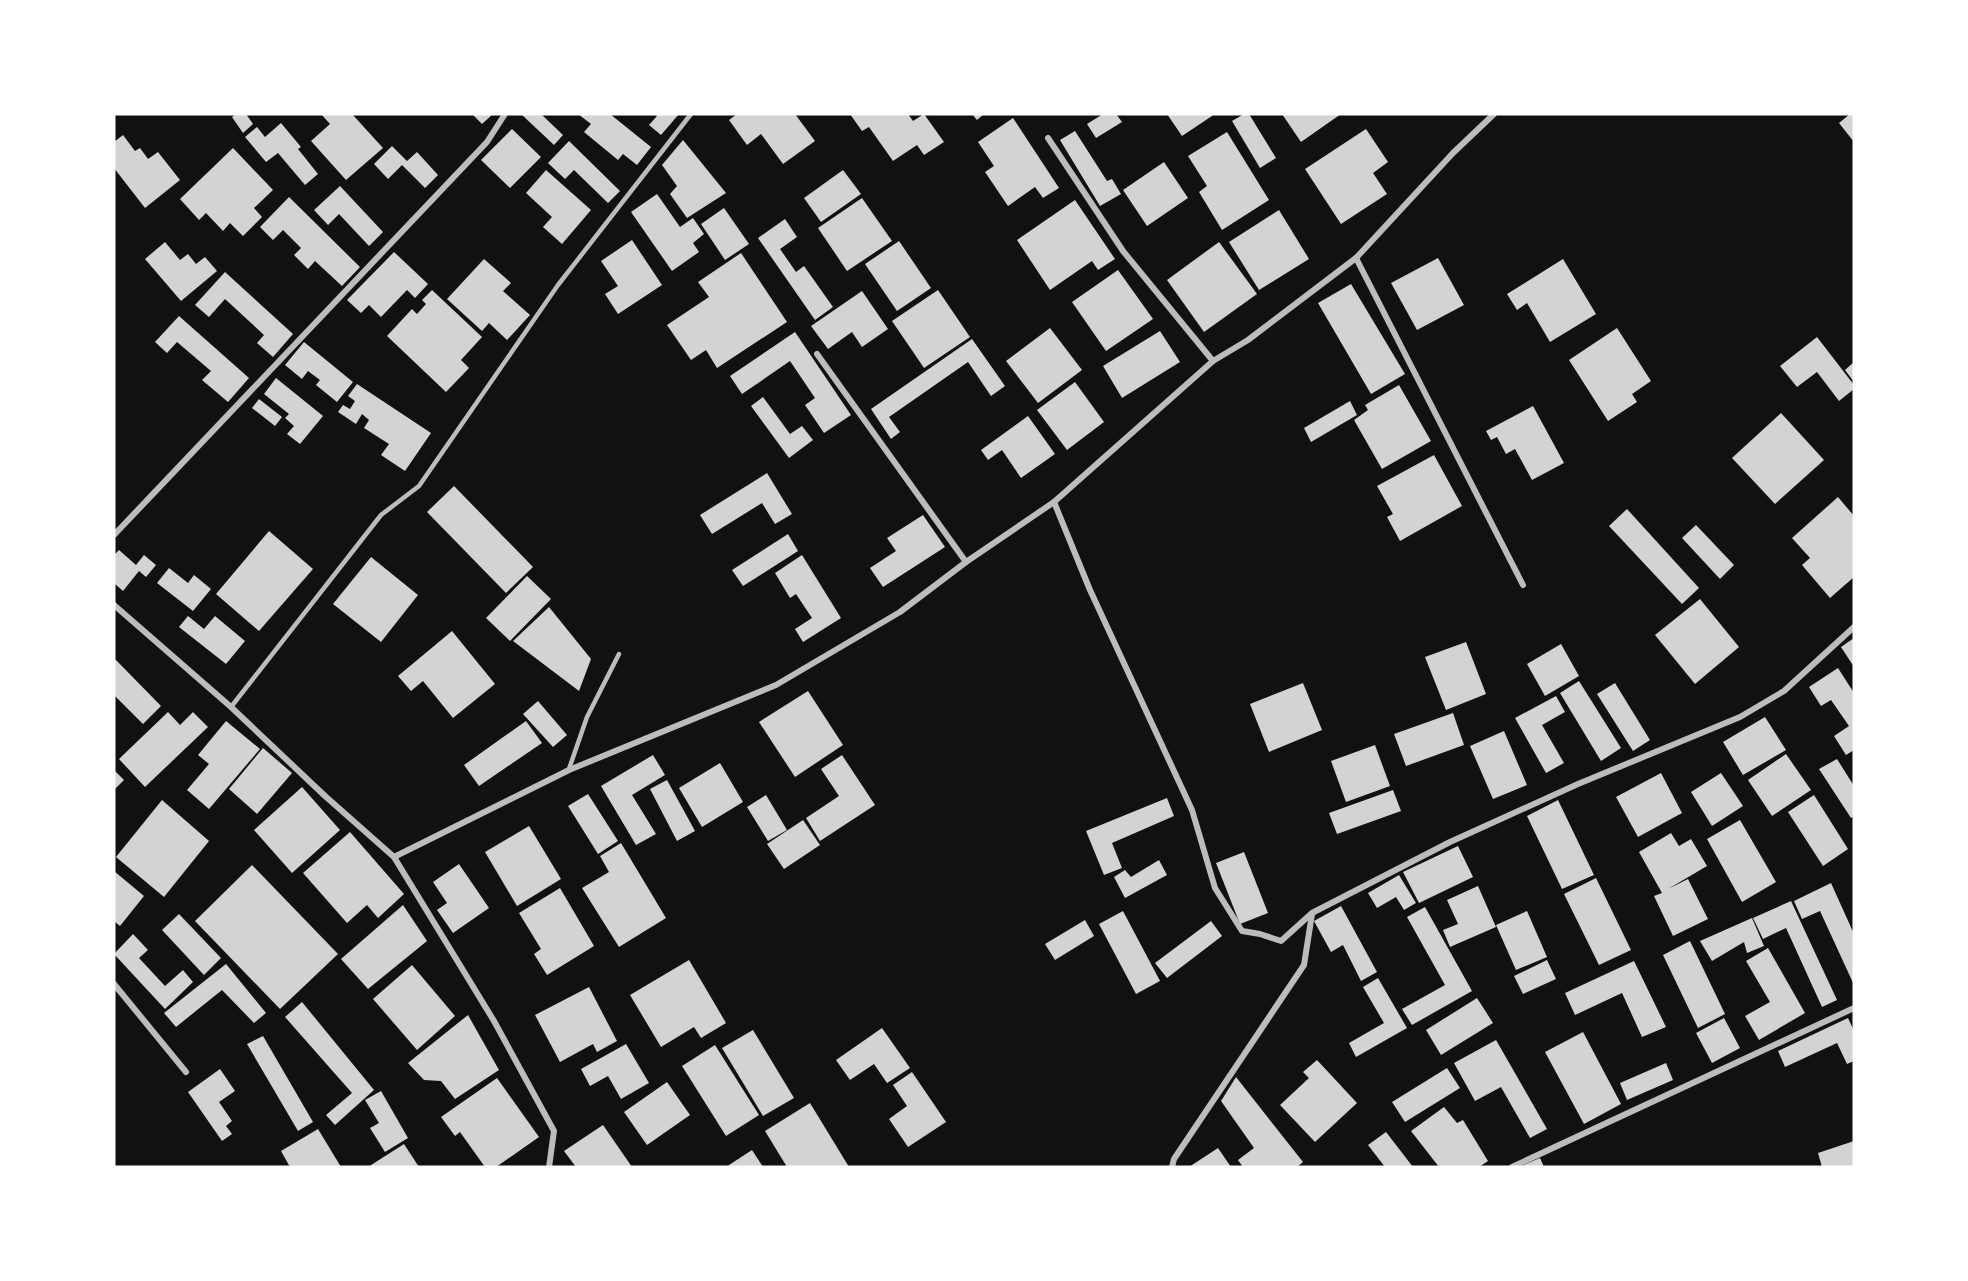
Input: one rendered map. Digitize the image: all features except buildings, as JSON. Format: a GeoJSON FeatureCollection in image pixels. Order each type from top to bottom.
{"type":"FeatureCollection","features":[{"type":"Feature","properties":{"kind":"street"},"geometry":{"type":"LineString","coordinates":[[114,534],[487,142],[505,114]]}},
{"type":"Feature","properties":{"kind":"street"},"geometry":{"type":"LineString","coordinates":[[394,857],[569,770],[776,685],[900,612],[966,562],[1054,502],[1213,361],[1248,340],[1356,258],[1453,153],[1494,114]]}},
{"type":"Feature","properties":{"kind":"street"},"geometry":{"type":"LineString","coordinates":[[1048,138],[1122,251],[1213,361]]}},
{"type":"Feature","properties":{"kind":"street"},"geometry":{"type":"LineString","coordinates":[[1356,258],[1523,585]]}},
{"type":"Feature","properties":{"kind":"street"},"geometry":{"type":"LineString","coordinates":[[817,354],[966,562]]}},
{"type":"Feature","properties":{"kind":"street"},"geometry":{"type":"LineString","coordinates":[[1054,502],[1090,590],[1192,810],[1215,888],[1242,930],[1281,941],[1312,914],[1450,842],[1578,784],[1740,717],[1784,691],[1854,627]]}},
{"type":"Feature","properties":{"kind":"street"},"geometry":{"type":"LineString","coordinates":[[114,605],[231,707],[325,796],[394,857],[494,1021],[554,1131],[549,1167]]}},
{"type":"Feature","properties":{"kind":"street"},"geometry":{"type":"LineString","coordinates":[[1172,1167],[1174,1159],[1304,965],[1312,914]]}},
{"type":"Feature","properties":{"kind":"street"},"geometry":{"type":"LineString","coordinates":[[114,984],[186,1072]]}},
{"type":"Feature","properties":{"kind":"street"},"geometry":{"type":"LineString","coordinates":[[1512,1167],[1854,1008]]}},
{"type":"Feature","properties":{"kind":"lane"},"geometry":{"type":"LineString","coordinates":[[231,707],[381,515],[419,486],[558,285],[691,114]]}},
{"type":"Feature","properties":{"kind":"lane"},"geometry":{"type":"LineString","coordinates":[[569,770],[587,717],[620,654]]}}]}
